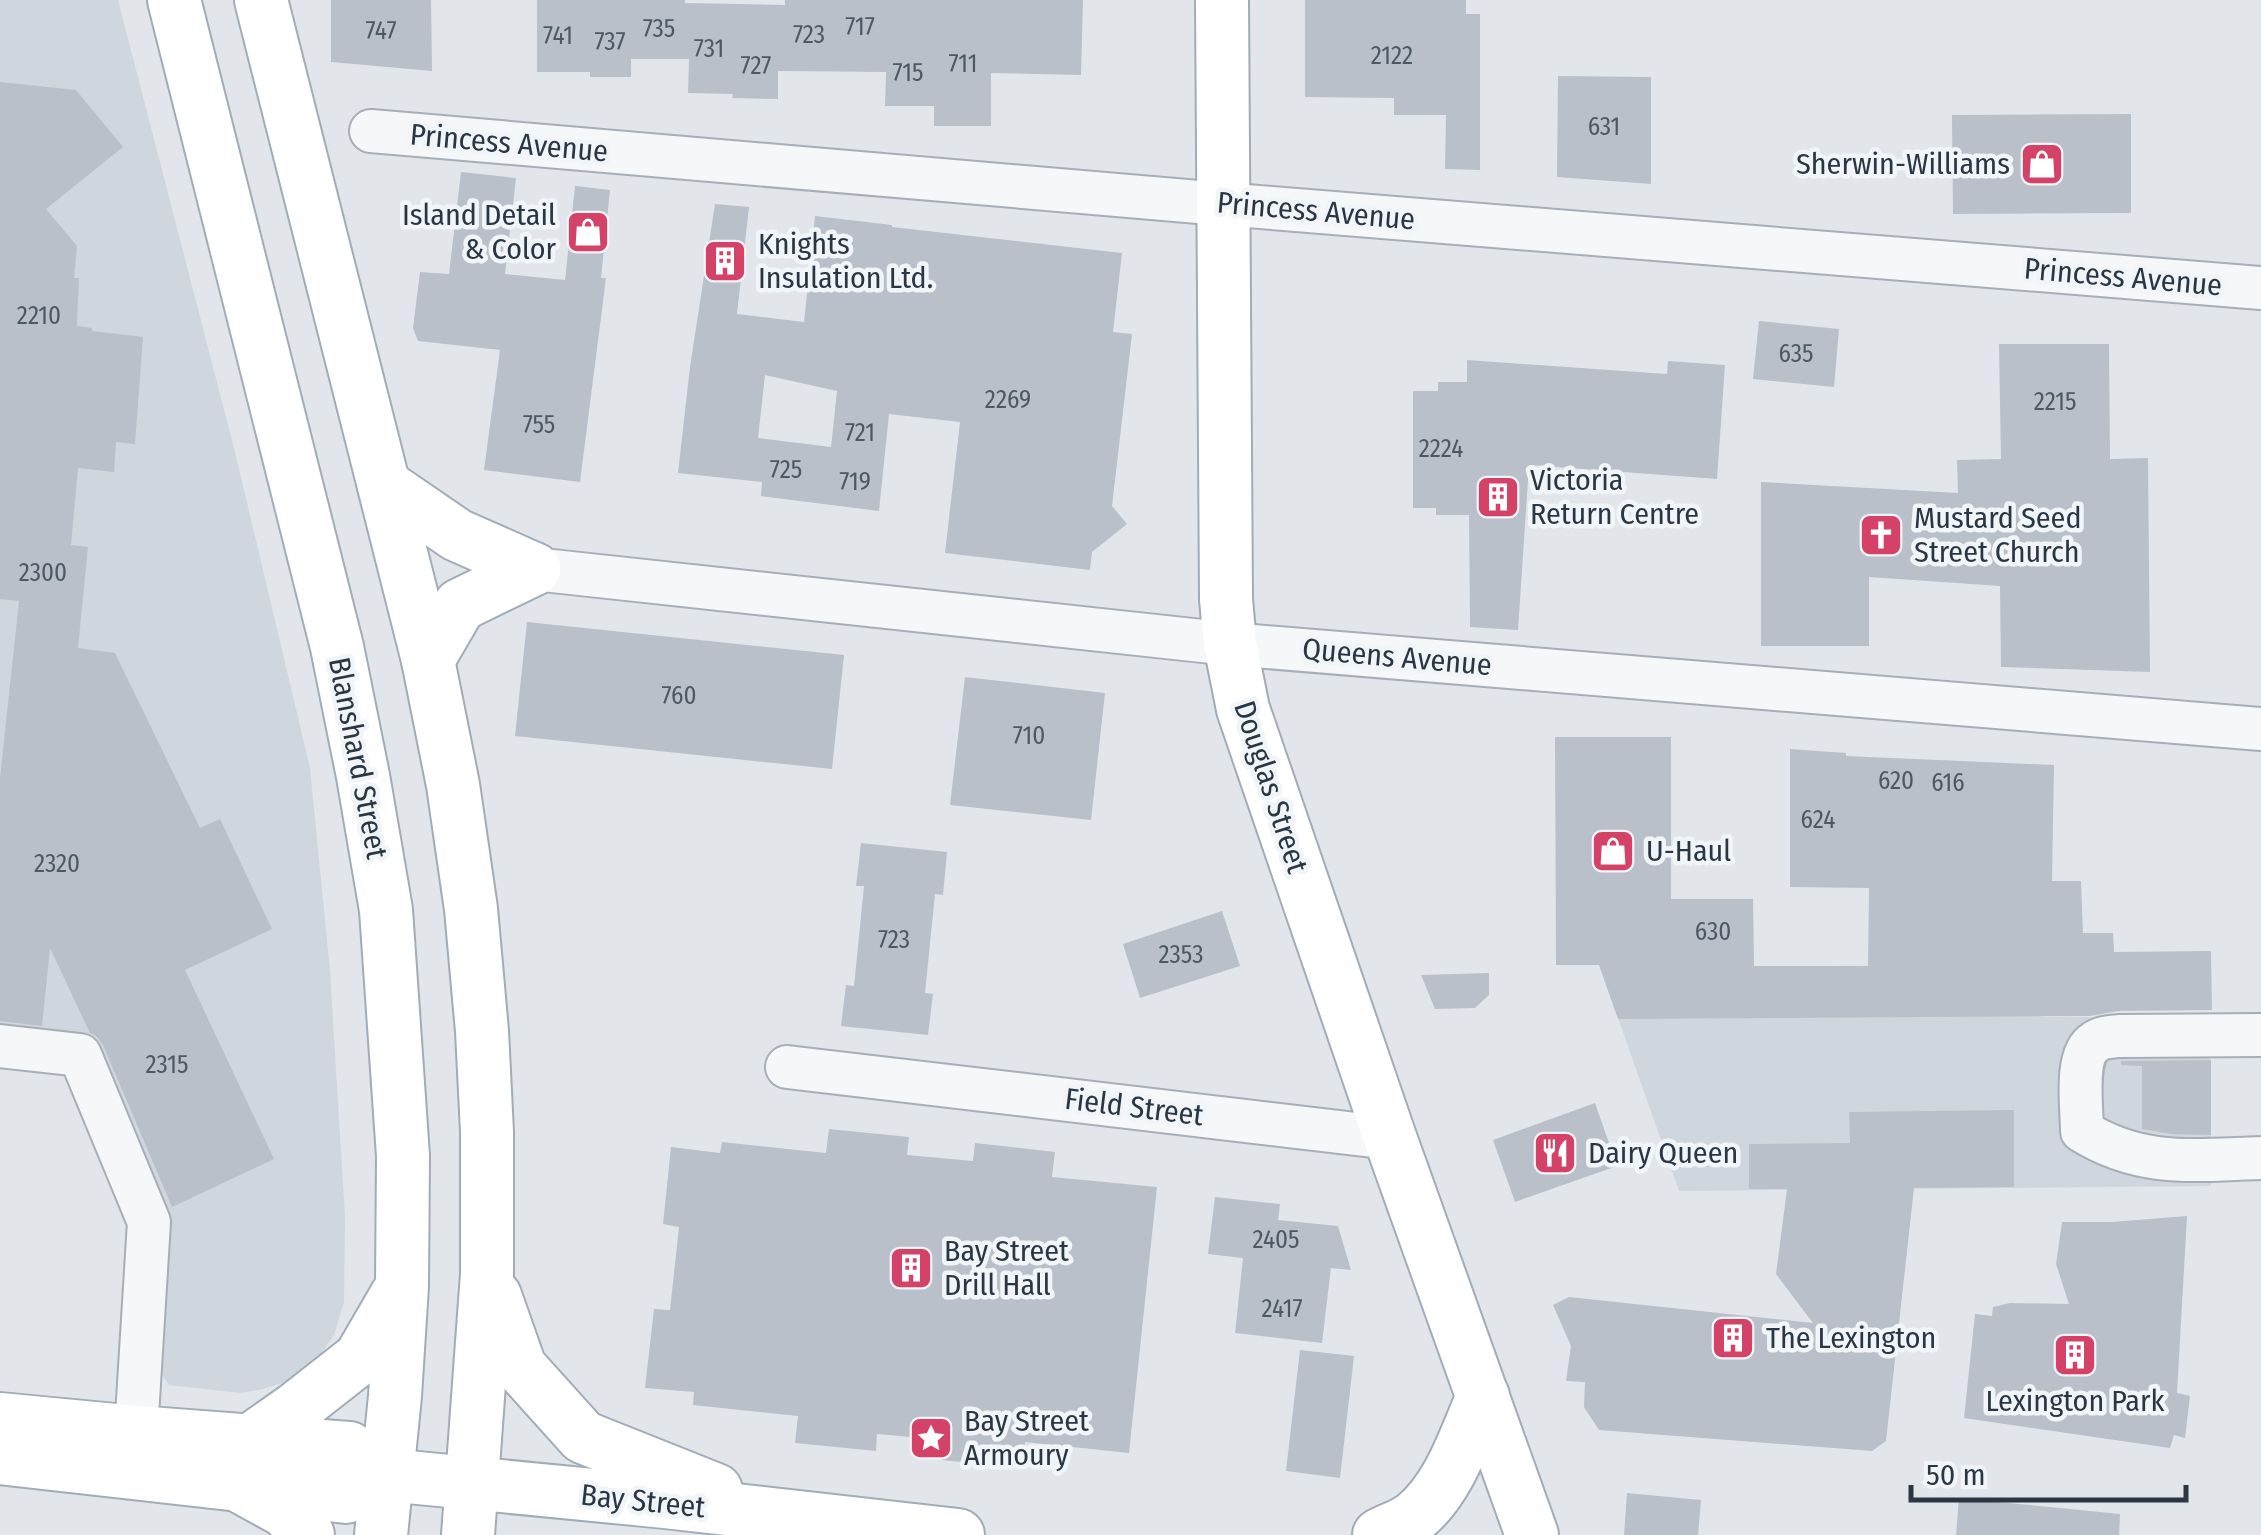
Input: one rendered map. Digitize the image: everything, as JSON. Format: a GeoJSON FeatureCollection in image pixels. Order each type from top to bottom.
{"type":"FeatureCollection","features":[{"type":"Feature","properties":{"kind":"main road","name":"Blanshard Street"},"geometry":{"type":"LineString","coordinates":[[174,0],[332,629],[364,776],[386,910],[402,1156],[402,1286],[381,1535]]}},
{"type":"Feature","properties":{"kind":"main road"},"geometry":{"type":"LineString","coordinates":[[261,0],[428,660],[453,786],[472,926],[487,1132],[488,1274],[468,1535]]}},
{"type":"Feature","properties":{"kind":"main road","name":"Douglas Street"},"geometry":{"type":"LineString","coordinates":[[1222,0],[1226,599],[1230,644],[1248,726],[1532,1535]]}},
{"type":"Feature","properties":{"kind":"main road"},"geometry":{"type":"LineString","coordinates":[[384,485],[457,535],[534,569]]}},
{"type":"Feature","properties":{"kind":"main road"},"geometry":{"type":"LineString","coordinates":[[428,660],[460,605],[534,569]]}},
{"type":"Feature","properties":{"kind":"main road"},"geometry":{"type":"LineString","coordinates":[[488,1274],[520,1367],[583,1436],[778,1515]]}},
{"type":"Feature","properties":{"kind":"main road"},"geometry":{"type":"LineString","coordinates":[[308,1535],[241,1462],[295,1410],[360,1358],[402,1286]]}},
{"type":"Feature","properties":{"kind":"main road"},"geometry":{"type":"LineString","coordinates":[[1379,1535],[1412,1518],[1428,1504],[1451,1470],[1483,1396]]}},
{"type":"Feature","properties":{"kind":"main road","name":"Bay Street"},"geometry":{"type":"LineString","coordinates":[[0,1419],[136,1432],[346,1497],[387,1476],[474,1484],[666,1519],[778,1515],[958,1535]]}},
{"type":"Feature","properties":{"kind":"main road","name":"Bay Street"},"geometry":{"type":"LineString","coordinates":[[0,1458],[241,1462]]}},
{"type":"Feature","properties":{"kind":"main road"},"geometry":{"type":"LineString","coordinates":[[578,1535],[666,1519]]}},
{"type":"Feature","properties":{"kind":"street","name":"Princess Avenue"},"geometry":{"type":"LineString","coordinates":[[372,131],[2261,288]]}},
{"type":"Feature","properties":{"kind":"street","name":"Queens Avenue"},"geometry":{"type":"LineString","coordinates":[[534,569],[1230,644],[2261,729]]}},
{"type":"Feature","properties":{"kind":"street"},"geometry":{"type":"LineString","coordinates":[[2261,1035],[2102,1039],[2091,1044],[2082,1069],[2082,1131],[2098,1141],[2123,1152],[2170,1161],[2261,1158]]}},
{"type":"Feature","properties":{"kind":"street"},"geometry":{"type":"LineString","coordinates":[[0,1046],[80,1055],[149,1222],[136,1432]]}},
{"type":"Feature","properties":{"kind":"street","name":"Field Street"},"geometry":{"type":"LineString","coordinates":[[787,1067],[1390,1138]]}},
{"type":"Feature","properties":{"kind":"shaded area"},"geometry":{"type":"Polygon","coordinates":[[[0,0],[118,0],[235,452],[310,768],[330,971],[345,1217],[344,1302],[334,1335],[315,1363],[290,1381],[263,1389],[239,1393],[169,1385],[153,1360],[166,1218],[79,1033],[0,1024],[0,0]]]}},
{"type":"Feature","properties":{"kind":"shaded area"},"geometry":{"type":"Polygon","coordinates":[[[2024,965],[2041,1017],[2210,1017],[2211,1186],[1679,1191],[1600,967],[2024,965]]]}},
{"type":"Feature","properties":{"kind":"building"},"geometry":{"type":"Polygon","coordinates":[[[331,0],[431,0],[432,71],[331,62],[331,0]]]}},
{"type":"Feature","properties":{"kind":"building"},"geometry":{"type":"Polygon","coordinates":[[[537,0],[785,5],[785,0],[1083,0],[1081,75],[991,73],[991,126],[934,126],[934,106],[885,106],[886,72],[778,71],[778,99],[688,93],[689,59],[631,59],[631,77],[537,72],[537,0]]]}},
{"type":"Feature","properties":{"kind":"building"},"geometry":{"type":"Polygon","coordinates":[[[1305,0],[1466,0],[1466,14],[1480,14],[1480,170],[1445,169],[1446,115],[1394,115],[1394,98],[1305,97],[1305,0]]]}},
{"type":"Feature","properties":{"kind":"building"},"geometry":{"type":"Polygon","coordinates":[[[1558,76],[1651,77],[1651,184],[1557,177],[1558,76]]]}},
{"type":"Feature","properties":{"kind":"building"},"geometry":{"type":"Polygon","coordinates":[[[0,82],[76,90],[123,147],[46,209],[77,246],[77,326],[143,337],[135,444],[116,442],[114,472],[78,468],[71,545],[88,547],[78,648],[115,653],[200,828],[220,819],[272,929],[185,970],[274,1159],[172,1207],[103,1045],[90,1033],[50,948],[42,1026],[0,1021],[0,778],[19,601],[0,599],[0,82]]]}},
{"type":"Feature","properties":{"kind":"building","name":"Sherwin-Williams"},"geometry":{"type":"Polygon","coordinates":[[[2131,114],[2131,213],[1953,214],[1952,115],[2131,114]]]}},
{"type":"Feature","properties":{"kind":"building"},"geometry":{"type":"Polygon","coordinates":[[[461,172],[516,178],[505,274],[565,280],[575,186],[610,190],[601,278],[606,278],[580,482],[484,470],[500,350],[418,341],[413,328],[420,272],[449,274],[461,172]]]}},
{"type":"Feature","properties":{"kind":"building"},"geometry":{"type":"Polygon","coordinates":[[[715,204],[749,207],[737,314],[804,322],[815,216],[1122,253],[1113,332],[1132,334],[1112,506],[1127,524],[1092,552],[1090,570],[945,553],[960,422],[889,414],[879,511],[761,496],[762,482],[678,473],[715,204]],[[765,375],[758,438],[831,447],[837,391],[765,375]]]}},
{"type":"Feature","properties":{"kind":"building"},"geometry":{"type":"Polygon","coordinates":[[[1759,321],[1839,329],[1834,387],[1753,379],[1759,321]]]}},
{"type":"Feature","properties":{"kind":"building"},"geometry":{"type":"Polygon","coordinates":[[[1999,344],[2109,344],[2110,459],[2148,458],[2150,672],[2001,667],[2000,586],[1869,577],[1869,646],[1761,646],[1761,482],[1958,493],[1957,460],[2001,459],[1999,344]]]}},
{"type":"Feature","properties":{"kind":"building","name":"Victoria Return Centre"},"geometry":{"type":"Polygon","coordinates":[[[1467,360],[1667,374],[1668,361],[1725,365],[1717,479],[1529,465],[1518,630],[1470,627],[1469,515],[1436,515],[1436,508],[1413,508],[1413,391],[1438,391],[1438,382],[1467,382],[1467,360]]]}},
{"type":"Feature","properties":{"kind":"building"},"geometry":{"type":"Polygon","coordinates":[[[527,622],[844,655],[832,769],[515,736],[527,622]]]}},
{"type":"Feature","properties":{"kind":"building"},"geometry":{"type":"Polygon","coordinates":[[[965,677],[1105,693],[1091,820],[950,805],[965,677]]]}},
{"type":"Feature","properties":{"kind":"building"},"geometry":{"type":"Polygon","coordinates":[[[1555,737],[1671,737],[1671,899],[1753,899],[1754,966],[1868,966],[1869,888],[1790,887],[1790,749],[1846,756],[2054,765],[2052,881],[2081,881],[2083,933],[2113,933],[2114,952],[2211,951],[2212,1010],[2119,1011],[2090,1016],[1618,1019],[1599,965],[1556,965],[1555,737]]]}},
{"type":"Feature","properties":{"kind":"building"},"geometry":{"type":"Polygon","coordinates":[[[861,843],[947,852],[943,895],[935,894],[925,993],[933,994],[928,1035],[841,1026],[846,985],[854,986],[864,886],[856,886],[861,843]]]}},
{"type":"Feature","properties":{"kind":"building"},"geometry":{"type":"Polygon","coordinates":[[[1222,911],[1240,966],[1140,998],[1123,944],[1222,911]]]}},
{"type":"Feature","properties":{"kind":"building"},"geometry":{"type":"Polygon","coordinates":[[[1489,973],[1489,995],[1475,1008],[1435,1009],[1421,975],[1489,973]]]}},
{"type":"Feature","properties":{"kind":"building"},"geometry":{"type":"Polygon","coordinates":[[[2211,1060],[2211,1135],[2142,1129],[2142,1066],[2121,1065],[2121,1061],[2211,1060]]]}},
{"type":"Feature","properties":{"kind":"building","name":"Dairy Queen"},"geometry":{"type":"Polygon","coordinates":[[[1595,1103],[1617,1166],[1515,1202],[1493,1140],[1595,1103]]]}},
{"type":"Feature","properties":{"kind":"building","name":"The Lexington"},"geometry":{"type":"Polygon","coordinates":[[[2014,1110],[2014,1187],[1914,1188],[1886,1441],[1872,1451],[1599,1430],[1584,1407],[1585,1382],[1566,1381],[1571,1346],[1553,1305],[1569,1297],[1813,1323],[1776,1274],[1787,1189],[1749,1189],[1749,1144],[1850,1143],[1849,1112],[2014,1110]]]}},
{"type":"Feature","properties":{"kind":"building","name":"Bay Street Drill Hall"},"geometry":{"type":"Polygon","coordinates":[[[829,1129],[909,1137],[907,1155],[973,1161],[975,1143],[1055,1152],[1052,1177],[1157,1187],[1129,1453],[1025,1442],[1022,1468],[942,1460],[944,1441],[911,1437],[877,1434],[876,1451],[795,1443],[798,1416],[693,1405],[694,1392],[645,1388],[654,1309],[670,1310],[679,1227],[663,1224],[671,1147],[720,1153],[722,1142],[826,1153],[829,1129]]]}},
{"type":"Feature","properties":{"kind":"building"},"geometry":{"type":"Polygon","coordinates":[[[1215,1197],[1280,1204],[1278,1220],[1338,1226],[1351,1270],[1331,1268],[1322,1343],[1235,1333],[1243,1258],[1208,1254],[1215,1197]]]}},
{"type":"Feature","properties":{"kind":"building","name":"Lexington Park"},"geometry":{"type":"Polygon","coordinates":[[[2187,1216],[2177,1393],[2190,1396],[2185,1438],[2174,1435],[2170,1448],[1964,1418],[1975,1314],[1992,1316],[1993,1307],[2010,1303],[2069,1304],[2056,1264],[2062,1222],[2187,1216]]]}},
{"type":"Feature","properties":{"kind":"building"},"geometry":{"type":"Polygon","coordinates":[[[1300,1350],[1354,1356],[1340,1478],[1286,1471],[1300,1350]]]}},
{"type":"Feature","properties":{"kind":"building"},"geometry":{"type":"Polygon","coordinates":[[[1627,1493],[1701,1500],[1698,1535],[1624,1535],[1627,1493]]]}},
{"type":"Feature","properties":{"kind":"building"},"geometry":{"type":"Polygon","coordinates":[[[1959,1498],[2120,1514],[2119,1535],[1956,1535],[1959,1498]]]}},
{"type":"Feature","properties":{"kind":"place","name":"Sherwin-Williams"},"geometry":{"type":"Point","coordinates":[2042,164]}},
{"type":"Feature","properties":{"kind":"place","name":"Island Detail & Color"},"geometry":{"type":"Point","coordinates":[588,232]}},
{"type":"Feature","properties":{"kind":"place","name":"Knights Insulation Ltd."},"geometry":{"type":"Point","coordinates":[725,261]}},
{"type":"Feature","properties":{"kind":"place","name":"Victoria Return Centre"},"geometry":{"type":"Point","coordinates":[1498,497]}},
{"type":"Feature","properties":{"kind":"place","name":"Mustard Seed Street Church"},"geometry":{"type":"Point","coordinates":[1881,535]}},
{"type":"Feature","properties":{"kind":"place","name":"U-Haul"},"geometry":{"type":"Point","coordinates":[1613,851]}},
{"type":"Feature","properties":{"kind":"place","name":"Dairy Queen"},"geometry":{"type":"Point","coordinates":[1555,1153]}},
{"type":"Feature","properties":{"kind":"place","name":"Bay Street Drill Hall"},"geometry":{"type":"Point","coordinates":[911,1268]}},
{"type":"Feature","properties":{"kind":"place","name":"The Lexington"},"geometry":{"type":"Point","coordinates":[1733,1338]}},
{"type":"Feature","properties":{"kind":"place","name":"Lexington Park"},"geometry":{"type":"Point","coordinates":[2075,1355]}},
{"type":"Feature","properties":{"kind":"place","name":"Bay Street Armoury"},"geometry":{"type":"Point","coordinates":[931,1438]}}]}
